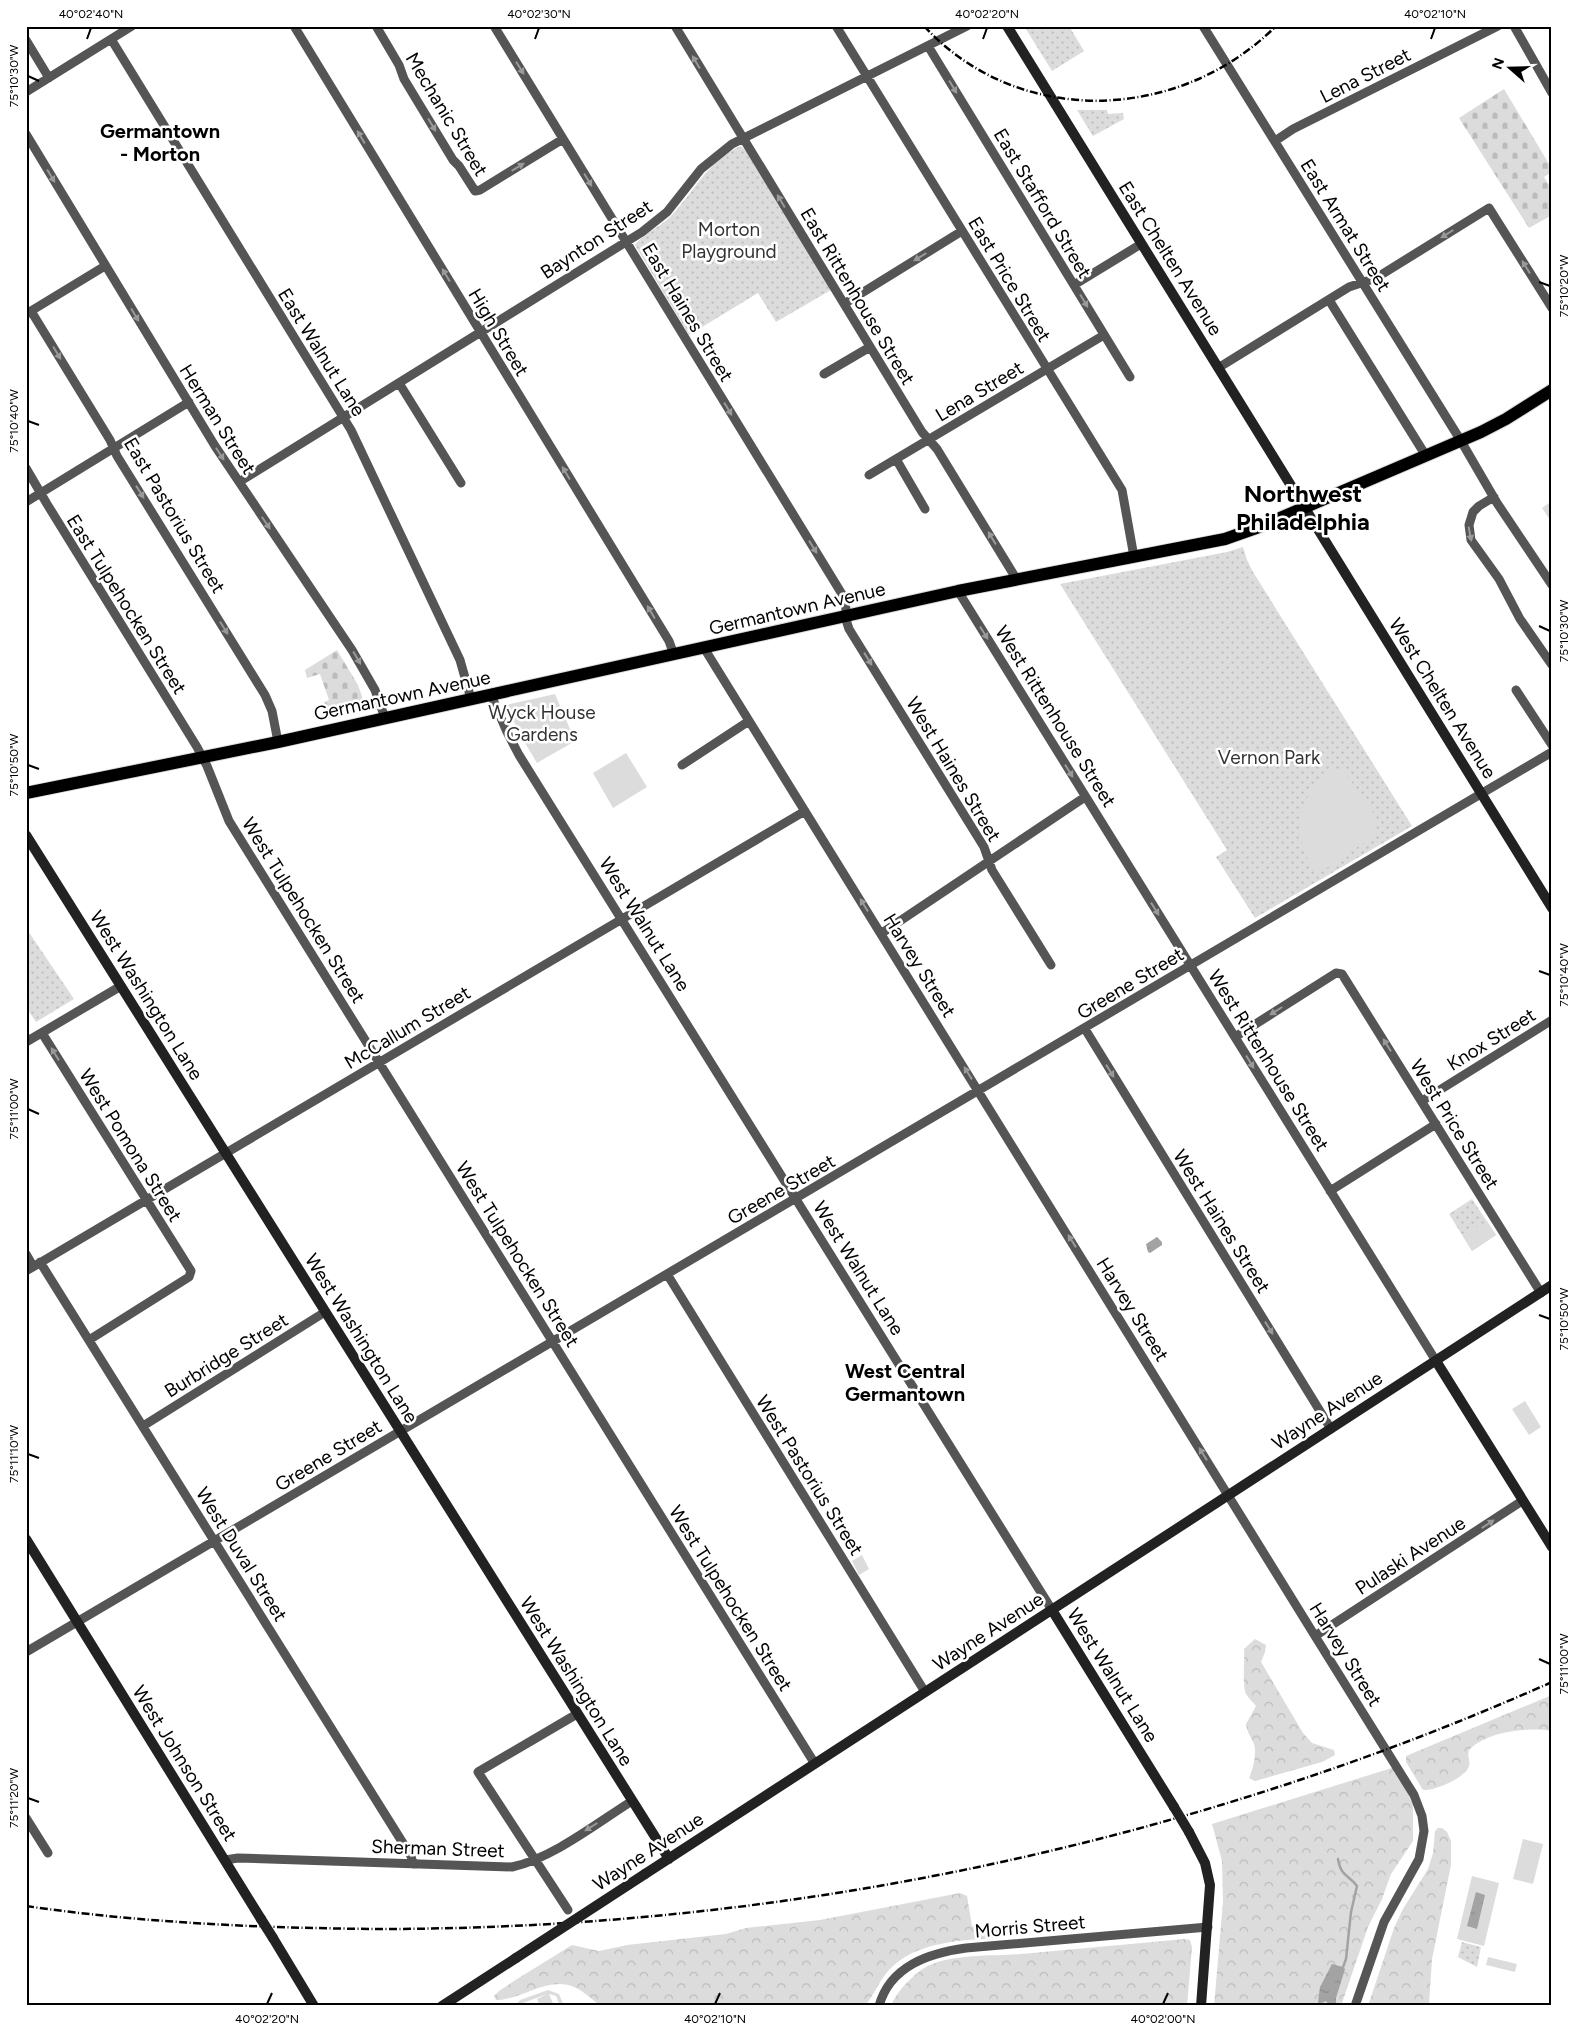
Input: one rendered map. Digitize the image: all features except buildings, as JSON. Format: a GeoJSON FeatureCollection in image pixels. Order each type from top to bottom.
{"type":"FeatureCollection","features":[{"type":"Feature","properties":{"kind":"main road","name":"East Chelten Avenue"},"geometry":{"type":"LineString","coordinates":[[1007,26],[1304,508]]}},
{"type":"Feature","properties":{"kind":"main road","name":"Germantown Avenue"},"geometry":{"type":"LineString","coordinates":[[26,793],[278,742],[958,591],[1225,539],[1304,508],[1461,441],[1506,419],[1552,390]]}},
{"type":"Feature","properties":{"kind":"main road","name":"West Chelten Avenue"},"geometry":{"type":"LineString","coordinates":[[1304,508],[1552,908]]}},
{"type":"Feature","properties":{"kind":"main road","name":"West Washington Lane"},"geometry":{"type":"LineString","coordinates":[[26,835],[669,1859]]}},
{"type":"Feature","properties":{"kind":"main road","name":"Wayne Avenue"},"geometry":{"type":"LineString","coordinates":[[442,2006],[1552,1286]]}},
{"type":"Feature","properties":{"kind":"main road","name":"West Rittenhouse Street"},"geometry":{"type":"LineString","coordinates":[[1436,1361],[1552,1547]]}},
{"type":"Feature","properties":{"kind":"main road","name":"West Johnson Street"},"geometry":{"type":"LineString","coordinates":[[26,1539],[314,2006]]}},
{"type":"Feature","properties":{"kind":"main road","name":"West Walnut Lane"},"geometry":{"type":"LineString","coordinates":[[1052,1610],[1200,1851],[1208,1874],[1210,1895],[1200,2006]]}},
{"type":"Feature","properties":{"kind":"street"},"geometry":{"type":"LineString","coordinates":[[26,92],[132,26]]}},
{"type":"Feature","properties":{"kind":"street","name":"High Street"},"geometry":{"type":"LineString","coordinates":[[294,26],[669,641],[674,655]]}},
{"type":"Feature","properties":{"kind":"street","name":"Mechanic Street"},"geometry":{"type":"LineString","coordinates":[[376,26],[399,65],[411,91],[453,160],[476,191],[563,139]]}},
{"type":"Feature","properties":{"kind":"street","name":"East Haines Street"},"geometry":{"type":"LineString","coordinates":[[494,26],[845,599],[846,616]]}},
{"type":"Feature","properties":{"kind":"street","name":"East Rittenhouse Street"},"geometry":{"type":"LineString","coordinates":[[675,26],[922,432],[937,449],[1017,580]]}},
{"type":"Feature","properties":{"kind":"street","name":"East Price Street"},"geometry":{"type":"LineString","coordinates":[[836,26],[1122,490],[1134,557]]}},
{"type":"Feature","properties":{"kind":"street","name":"Baynton Street"},"geometry":{"type":"LineString","coordinates":[[239,482],[659,219],[701,168],[724,149],[966,26]]}},
{"type":"Feature","properties":{"kind":"street","name":"East Armat Street"},"geometry":{"type":"LineString","coordinates":[[1203,26],[1494,497],[1552,585]]}},
{"type":"Feature","properties":{"kind":"street","name":"Lena Street"},"geometry":{"type":"LineString","coordinates":[[1275,141],[1293,129],[1498,26]]}},
{"type":"Feature","properties":{"kind":"street"},"geometry":{"type":"LineString","coordinates":[[1514,26],[1552,93]]}},
{"type":"Feature","properties":{"kind":"street","name":"East Walnut Lane"},"geometry":{"type":"LineString","coordinates":[[111,39],[356,440],[453,644],[462,665],[471,699]]}},
{"type":"Feature","properties":{"kind":"street"},"geometry":{"type":"LineString","coordinates":[[26,40],[49,78]]}},
{"type":"Feature","properties":{"kind":"street","name":"East Stafford Street"},"geometry":{"type":"LineString","coordinates":[[928,46],[1130,377]]}},
{"type":"Feature","properties":{"kind":"street","name":"Herman Street"},"geometry":{"type":"LineString","coordinates":[[26,134],[105,266],[239,482],[352,650],[375,690],[385,718]]}},
{"type":"Feature","properties":{"kind":"street"},"geometry":{"type":"LineString","coordinates":[[1218,368],[1349,287],[1376,278],[1489,208],[1552,308]]}},
{"type":"Feature","properties":{"kind":"street"},"geometry":{"type":"LineString","coordinates":[[844,304],[962,231]]}},
{"type":"Feature","properties":{"kind":"street"},"geometry":{"type":"LineString","coordinates":[[1074,285],[1141,244]]}},
{"type":"Feature","properties":{"kind":"street"},"geometry":{"type":"LineString","coordinates":[[29,313],[105,266]]}},
{"type":"Feature","properties":{"kind":"street"},"geometry":{"type":"LineString","coordinates":[[1329,300],[1426,456]]}},
{"type":"Feature","properties":{"kind":"street","name":"East Pastorius Street"},"geometry":{"type":"LineString","coordinates":[[29,313],[265,695],[272,711],[278,742]]}},
{"type":"Feature","properties":{"kind":"street","name":"Lena Street"},"geometry":{"type":"LineString","coordinates":[[870,475],[1104,334]]}},
{"type":"Feature","properties":{"kind":"street"},"geometry":{"type":"LineString","coordinates":[[824,374],[870,347]]}},
{"type":"Feature","properties":{"kind":"street"},"geometry":{"type":"LineString","coordinates":[[399,383],[461,483]]}},
{"type":"Feature","properties":{"kind":"street"},"geometry":{"type":"LineString","coordinates":[[26,502],[189,402]]}},
{"type":"Feature","properties":{"kind":"street"},"geometry":{"type":"LineString","coordinates":[[896,459],[925,509]]}},
{"type":"Feature","properties":{"kind":"street","name":"East Tulpehocken Street"},"geometry":{"type":"LineString","coordinates":[[26,468],[202,757]]}},
{"type":"Feature","properties":{"kind":"street"},"geometry":{"type":"LineString","coordinates":[[1494,497],[1473,512],[1469,525],[1471,540],[1499,579],[1520,619],[1552,665]]}},
{"type":"Feature","properties":{"kind":"street","name":"West Rittenhouse Street"},"geometry":{"type":"LineString","coordinates":[[958,591],[1436,1361]]}},
{"type":"Feature","properties":{"kind":"street","name":"West Haines Street"},"geometry":{"type":"LineString","coordinates":[[846,616],[849,629],[979,839],[987,853],[992,870],[1050,965]]}},
{"type":"Feature","properties":{"kind":"street","name":"Harvey Street"},"geometry":{"type":"LineString","coordinates":[[704,648],[882,933],[1410,1788],[1418,1804],[1424,1831],[1419,1859],[1384,1922],[1355,2006]]}},
{"type":"Feature","properties":{"kind":"street"},"geometry":{"type":"LineString","coordinates":[[1516,690],[1552,745]]}},
{"type":"Feature","properties":{"kind":"street","name":"West Walnut Lane"},"geometry":{"type":"LineString","coordinates":[[491,695],[513,744],[1052,1610]]}},
{"type":"Feature","properties":{"kind":"street"},"geometry":{"type":"LineString","coordinates":[[682,765],[749,722]]}},
{"type":"Feature","properties":{"kind":"street","name":"Greene Street"},"geometry":{"type":"LineString","coordinates":[[26,1652],[1410,838],[1481,793],[1552,752]]}},
{"type":"Feature","properties":{"kind":"street","name":"West Tulpehocken Street"},"geometry":{"type":"LineString","coordinates":[[202,757],[229,822],[815,1764]]}},
{"type":"Feature","properties":{"kind":"street"},"geometry":{"type":"LineString","coordinates":[[882,933],[1085,797]]}},
{"type":"Feature","properties":{"kind":"street","name":"McCallum Street"},"geometry":{"type":"LineString","coordinates":[[33,1266],[805,811]]}},
{"type":"Feature","properties":{"kind":"street","name":"West Price Street"},"geometry":{"type":"LineString","coordinates":[[1234,1037],[1340,972],[1541,1293]]}},
{"type":"Feature","properties":{"kind":"street"},"geometry":{"type":"LineString","coordinates":[[26,1042],[121,986]]}},
{"type":"Feature","properties":{"kind":"street","name":"Knox Street"},"geometry":{"type":"LineString","coordinates":[[1422,1101],[1552,1020]]}},
{"type":"Feature","properties":{"kind":"street","name":"West Haines Street"},"geometry":{"type":"LineString","coordinates":[[1084,1029],[1331,1429]]}},
{"type":"Feature","properties":{"kind":"street","name":"West Pomona Street"},"geometry":{"type":"LineString","coordinates":[[42,1033],[191,1271],[191,1274],[89,1340]]}},
{"type":"Feature","properties":{"kind":"street"},"geometry":{"type":"LineString","coordinates":[[1330,1191],[1436,1124]]}},
{"type":"Feature","properties":{"kind":"street","name":"West Duval Street"},"geometry":{"type":"LineString","coordinates":[[26,1254],[89,1340],[411,1856],[413,1864]]}},
{"type":"Feature","properties":{"kind":"street","name":"West Pastorius Street"},"geometry":{"type":"LineString","coordinates":[[667,1274],[925,1692]]}},
{"type":"Feature","properties":{"kind":"street","name":"Burbridge Street"},"geometry":{"type":"LineString","coordinates":[[143,1426],[325,1312]]}},
{"type":"Feature","properties":{"kind":"street","name":"Pulaski Avenue"},"geometry":{"type":"LineString","coordinates":[[1315,1636],[1522,1501]]}},
{"type":"Feature","properties":{"kind":"street"},"geometry":{"type":"LineString","coordinates":[[568,1910],[478,1772],[577,1714]]}},
{"type":"Feature","properties":{"kind":"street","name":"Sherman Street"},"geometry":{"type":"LineString","coordinates":[[225,1860],[238,1858],[501,1868],[519,1866],[535,1860],[632,1800]]}},
{"type":"Feature","properties":{"kind":"street"},"geometry":{"type":"LineString","coordinates":[[26,1818],[48,1853]]}},
{"type":"Feature","properties":{"kind":"street","name":"Morris Street"},"geometry":{"type":"LineString","coordinates":[[879,2006],[884,1992],[894,1977],[912,1964],[941,1952],[966,1948],[1208,1927]]}},
{"type":"Feature","properties":{"kind":"green space"},"geometry":{"type":"Polygon","coordinates":[[[1024,26],[1069,26],[1084,51],[1052,71],[1024,26]]]}},
{"type":"Feature","properties":{"kind":"green space"},"geometry":{"type":"Polygon","coordinates":[[[1504,89],[1552,169],[1552,172],[1544,177],[1552,190],[1552,215],[1529,228],[1459,118],[1504,89]]]}},
{"type":"Feature","properties":{"kind":"green space"},"geometry":{"type":"Polygon","coordinates":[[[1077,110],[1107,110],[1108,114],[1123,113],[1124,119],[1093,136],[1077,110]]]}},
{"type":"Feature","properties":{"kind":"green space","name":"Morton Playground"},"geometry":{"type":"Polygon","coordinates":[[[741,146],[747,152],[831,290],[776,322],[758,293],[689,335],[635,245],[677,210],[701,179],[719,160],[741,146]]]}},
{"type":"Feature","properties":{"kind":"green space"},"geometry":{"type":"Polygon","coordinates":[[[1552,501],[1552,523],[1542,508],[1552,501]]]}},
{"type":"Feature","properties":{"kind":"green space","name":"Vernon Park"},"geometry":{"type":"Polygon","coordinates":[[[1243,547],[1253,572],[1412,826],[1255,918],[1216,857],[1227,850],[1060,584],[1227,552],[1243,547]]]}},
{"type":"Feature","properties":{"kind":"green space"},"geometry":{"type":"Polygon","coordinates":[[[337,650],[358,685],[366,708],[329,717],[324,702],[329,700],[320,674],[307,678],[305,670],[337,650]]]}},
{"type":"Feature","properties":{"kind":"green space","name":"Wyck House Gardens"},"geometry":{"type":"Polygon","coordinates":[[[555,694],[575,741],[537,763],[506,705],[555,694]]]}},
{"type":"Feature","properties":{"kind":"green space"},"geometry":{"type":"Polygon","coordinates":[[[626,753],[647,787],[613,808],[593,773],[626,753]]]}},
{"type":"Feature","properties":{"kind":"green space"},"geometry":{"type":"Polygon","coordinates":[[[1341,767],[1378,820],[1375,835],[1318,874],[1309,860],[1303,845],[1300,830],[1301,814],[1306,800],[1314,787],[1326,776],[1341,767]]]}},
{"type":"Feature","properties":{"kind":"green space"},"geometry":{"type":"Polygon","coordinates":[[[26,928],[74,999],[36,1022],[26,1007],[26,928]]]}},
{"type":"Feature","properties":{"kind":"green space"},"geometry":{"type":"Polygon","coordinates":[[[1472,1199],[1496,1235],[1472,1251],[1449,1214],[1472,1199]]]}},
{"type":"Feature","properties":{"kind":"green space"},"geometry":{"type":"Polygon","coordinates":[[[1487,1221],[1496,1235],[1472,1251],[1463,1236],[1487,1221]]]}},
{"type":"Feature","properties":{"kind":"green space"},"geometry":{"type":"Polygon","coordinates":[[[1525,1401],[1541,1427],[1529,1435],[1512,1409],[1525,1401]]]}},
{"type":"Feature","properties":{"kind":"green space"},"geometry":{"type":"Polygon","coordinates":[[[862,1555],[869,1569],[859,1575],[852,1561],[862,1555]]]}},
{"type":"Feature","properties":{"kind":"green space"},"geometry":{"type":"Polygon","coordinates":[[[1255,1639],[1266,1645],[1261,1662],[1303,1733],[1312,1743],[1334,1750],[1335,1755],[1322,1762],[1255,1781],[1249,1778],[1255,1752],[1246,1724],[1256,1706],[1245,1690],[1244,1649],[1255,1639]]]}},
{"type":"Feature","properties":{"kind":"green space"},"geometry":{"type":"Polygon","coordinates":[[[1552,1695],[1552,1731],[1521,1730],[1498,1734],[1479,1742],[1469,1750],[1469,1766],[1466,1771],[1449,1783],[1423,1790],[1406,1762],[1406,1756],[1552,1695]]]}},
{"type":"Feature","properties":{"kind":"green space"},"geometry":{"type":"Polygon","coordinates":[[[1395,1767],[1413,1805],[1413,1841],[1391,1874],[1382,1899],[1368,1927],[1341,2006],[1214,2006],[1223,1902],[1222,1861],[1212,1824],[1395,1767]]]}},
{"type":"Feature","properties":{"kind":"green space"},"geometry":{"type":"Polygon","coordinates":[[[1438,1828],[1442,1828],[1447,1832],[1451,1841],[1451,1865],[1432,1959],[1429,2005],[1368,2006],[1394,1928],[1403,1909],[1428,1869],[1433,1853],[1435,1831],[1438,1828]]]}},
{"type":"Feature","properties":{"kind":"green space"},"geometry":{"type":"Polygon","coordinates":[[[1523,1839],[1543,1844],[1533,1884],[1513,1879],[1523,1839]]]}},
{"type":"Feature","properties":{"kind":"green space"},"geometry":{"type":"Polygon","coordinates":[[[1472,1876],[1499,1883],[1484,1946],[1457,1939],[1472,1876]]]}},
{"type":"Feature","properties":{"kind":"green space"},"geometry":{"type":"Polygon","coordinates":[[[960,1893],[967,1896],[972,1926],[1005,1928],[1011,1932],[999,1938],[956,1941],[912,1953],[900,1960],[889,1970],[865,2006],[601,2006],[577,1989],[559,1984],[541,1987],[505,1999],[496,2000],[494,1996],[517,1979],[572,1945],[599,1951],[627,1945],[726,1934],[746,1928],[820,1920],[960,1893]]]}},
{"type":"Feature","properties":{"kind":"green space"},"geometry":{"type":"Polygon","coordinates":[[[1190,1940],[1192,1947],[1187,2006],[891,2006],[902,1988],[913,1977],[930,1965],[940,1961],[974,1956],[1021,1954],[1190,1940]]]}},
{"type":"Feature","properties":{"kind":"green space"},"geometry":{"type":"Polygon","coordinates":[[[1462,1942],[1481,1947],[1477,1967],[1458,1957],[1462,1942]]]}},
{"type":"Feature","properties":{"kind":"green space"},"geometry":{"type":"Polygon","coordinates":[[[1488,1957],[1517,1964],[1515,1972],[1486,1965],[1488,1957]]]}},
{"type":"Feature","properties":{"kind":"green space"},"geometry":{"type":"Polygon","coordinates":[[[548,1990],[559,1994],[564,2006],[560,2006],[556,1996],[549,1994],[554,2006],[540,2006],[537,1999],[547,1994],[515,2006],[520,2000],[548,1990]]]}},
{"type":"Feature","properties":{"kind":"water"},"geometry":{"type":"Polygon","coordinates":[[[1157,1237],[1162,1242],[1162,1245],[1150,1253],[1148,1252],[1146,1244],[1157,1237]]]}},
{"type":"Feature","properties":{"kind":"water"},"geometry":{"type":"Polygon","coordinates":[[[1476,1892],[1485,1895],[1477,1929],[1467,1926],[1476,1892]]]}},
{"type":"Feature","properties":{"kind":"water"},"geometry":{"type":"Polygon","coordinates":[[[1332,1964],[1345,1969],[1336,1998],[1336,2006],[1330,2006],[1326,2001],[1319,2004],[1318,2002],[1320,1987],[1332,1964]]]}},
{"type":"Feature","properties":{"kind":"waterway"},"geometry":{"type":"LineString","coordinates":[[1338,1859],[1343,1872],[1357,1886],[1351,1912],[1346,1959],[1342,1970]]}},
{"type":"Feature","properties":{"kind":"railway"},"geometry":{"type":"LineString","coordinates":[[924,26],[962,60],[1006,83],[1052,97],[1100,101],[1147,95],[1194,81],[1237,58],[1276,26]]}},
{"type":"Feature","properties":{"kind":"railway"},"geometry":{"type":"LineString","coordinates":[[26,1906],[114,1917],[202,1924],[378,1929],[529,1925],[680,1913],[830,1894],[978,1867],[1125,1832],[1270,1790],[1412,1740],[1552,1682]]}},
{"type":"Feature","properties":{"kind":"district","name":"Germantown - Morton"},"geometry":{"type":"Point","coordinates":[160,142]}},
{"type":"Feature","properties":{"kind":"district","name":"Northwest Philadelphia"},"geometry":{"type":"Point","coordinates":[1303,508]}},
{"type":"Feature","properties":{"kind":"district","name":"West Central Germantown"},"geometry":{"type":"Point","coordinates":[905,1382]}}]}
